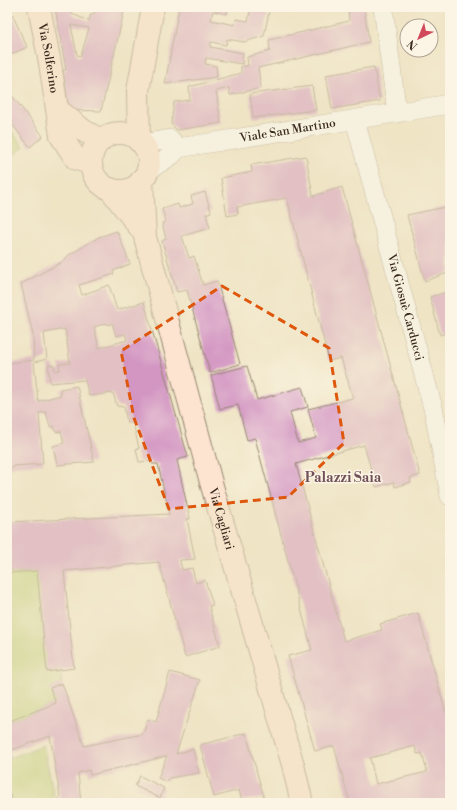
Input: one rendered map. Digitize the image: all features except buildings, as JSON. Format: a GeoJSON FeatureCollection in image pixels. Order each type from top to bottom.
{"type":"FeatureCollection","features":[{"type":"Feature","properties":{"kind":"main road","name":"Via Solferino"},"geometry":{"type":"LineString","coordinates":[[39,7],[50,63],[61,136],[76,159],[91,163]]}},
{"type":"Feature","properties":{"kind":"main road"},"geometry":{"type":"LineString","coordinates":[[140,142],[138,90],[153,7]]}},
{"type":"Feature","properties":{"kind":"main road"},"geometry":{"type":"LineString","coordinates":[[104,138],[116,133],[124,133],[132,136],[140,142],[148,155],[148,163],[145,175],[136,185],[128,189],[110,189],[100,183],[95,177],[91,163],[92,152],[96,145],[118,124],[138,90]]}},
{"type":"Feature","properties":{"kind":"main road","name":"Via Solferino"},"geometry":{"type":"LineString","coordinates":[[56,109],[84,131],[104,138]]}},
{"type":"Feature","properties":{"kind":"main road","name":"Via Cagliari"},"geometry":{"type":"LineString","coordinates":[[145,175],[144,233],[212,486],[293,765],[302,803]]}},
{"type":"Feature","properties":{"kind":"main road","name":"Via Cagliari"},"geometry":{"type":"LineString","coordinates":[[110,189],[144,233]]}},
{"type":"Feature","properties":{"kind":"street"},"geometry":{"type":"LineString","coordinates":[[383,7],[397,113]]}},
{"type":"Feature","properties":{"kind":"street","name":"Viale San Martino"},"geometry":{"type":"LineString","coordinates":[[178,148],[450,104]]}},
{"type":"Feature","properties":{"kind":"street","name":"Via Giosuè Carducci"},"geometry":{"type":"LineString","coordinates":[[355,120],[434,412],[450,496]]}},
{"type":"Feature","properties":{"kind":"street"},"geometry":{"type":"LineString","coordinates":[[140,142],[170,139],[178,148],[172,155],[145,175]]}},
{"type":"Feature","properties":{"kind":"highlighted area"},"geometry":{"type":"Polygon","coordinates":[[[222,286],[329,348],[344,443],[288,497],[169,509],[134,418],[121,351],[222,286]]]}},
{"type":"Feature","properties":{"kind":"green space"},"geometry":{"type":"Polygon","coordinates":[[[7,125],[24,147],[7,160],[7,125]]]}},
{"type":"Feature","properties":{"kind":"green space"},"geometry":{"type":"Polygon","coordinates":[[[37,571],[62,683],[50,688],[56,703],[7,722],[7,573],[37,571]]]}},
{"type":"Feature","properties":{"kind":"green space"},"geometry":{"type":"Polygon","coordinates":[[[43,745],[54,796],[48,803],[13,803],[7,788],[7,759],[43,745]]]}},
{"type":"Feature","properties":{"kind":"district","name":"Palazzi Saia"},"geometry":{"type":"Point","coordinates":[343,477]}}]}
